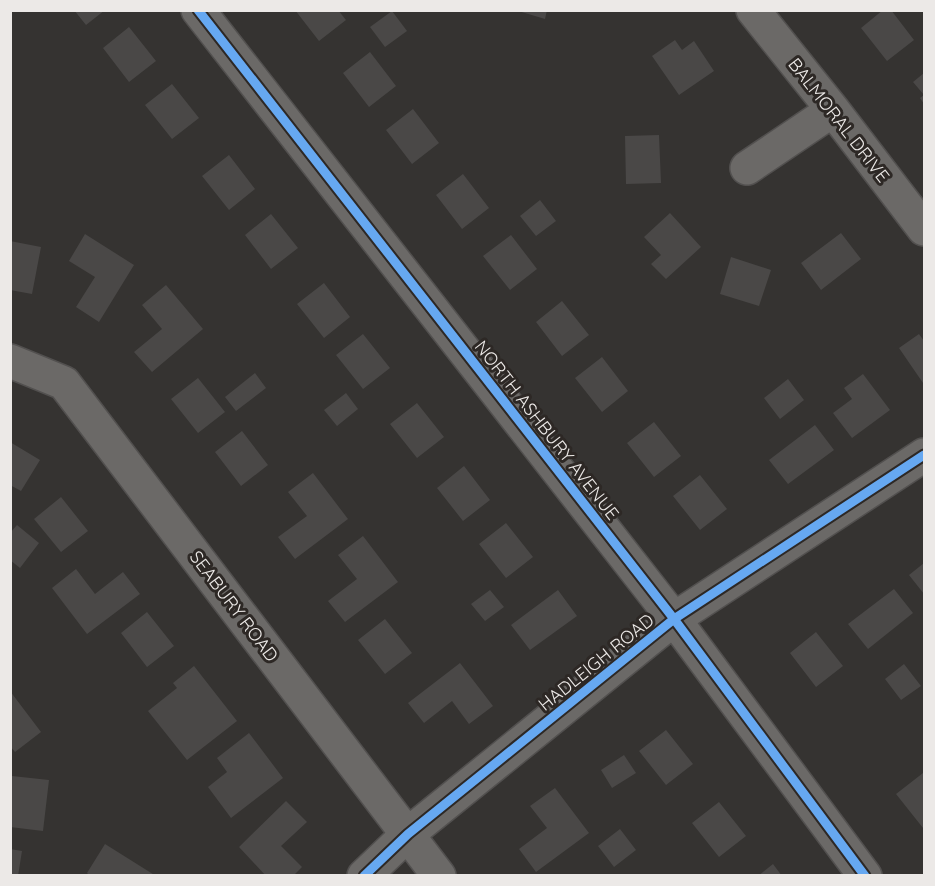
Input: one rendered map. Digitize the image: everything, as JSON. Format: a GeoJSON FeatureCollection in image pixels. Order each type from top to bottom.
{"type":"FeatureCollection","features":[{"type":"Feature","properties":{"kind":"street","name":"NORTH ASHBURY AVENUE"},"geometry":{"type":"LineString","coordinates":[[198,10],[674,620],[865,876]]}},
{"type":"Feature","properties":{"kind":"street","name":"BALMORAL DRIVE"},"geometry":{"type":"LineString","coordinates":[[753,10],[924,229]]}},
{"type":"Feature","properties":{"kind":"street"},"geometry":{"type":"LineString","coordinates":[[747,168],[833,110]]}},
{"type":"Feature","properties":{"kind":"street","name":"SEABURY ROAD"},"geometry":{"type":"LineString","coordinates":[[10,361],[64,383],[439,876]]}},
{"type":"Feature","properties":{"kind":"street","name":"HADLEIGH ROAD"},"geometry":{"type":"LineString","coordinates":[[364,876],[408,834],[674,620],[924,455]]}},
{"type":"Feature","properties":{"kind":"building"},"geometry":{"type":"Polygon","coordinates":[[[74,10],[105,10],[86,25],[74,10]]]}},
{"type":"Feature","properties":{"kind":"building"},"geometry":{"type":"Polygon","coordinates":[[[295,10],[338,10],[346,20],[319,41],[295,10]]]}},
{"type":"Feature","properties":{"kind":"building"},"geometry":{"type":"Polygon","coordinates":[[[515,10],[547,10],[545,19],[515,10]]]}},
{"type":"Feature","properties":{"kind":"building"},"geometry":{"type":"Polygon","coordinates":[[[883,10],[891,10],[914,40],[887,61],[861,28],[883,10]]]}},
{"type":"Feature","properties":{"kind":"building"},"geometry":{"type":"Polygon","coordinates":[[[392,11],[407,31],[385,47],[370,27],[392,11]]]}},
{"type":"Feature","properties":{"kind":"building"},"geometry":{"type":"Polygon","coordinates":[[[129,27],[156,61],[129,82],[103,48],[129,27]]]}},
{"type":"Feature","properties":{"kind":"building"},"geometry":{"type":"Polygon","coordinates":[[[675,40],[682,50],[694,41],[714,71],[679,95],[652,56],[675,40]]]}},
{"type":"Feature","properties":{"kind":"building"},"geometry":{"type":"Polygon","coordinates":[[[370,52],[396,86],[369,107],[343,73],[370,52]]]}},
{"type":"Feature","properties":{"kind":"building"},"geometry":{"type":"Polygon","coordinates":[[[924,73],[924,95],[913,82],[924,73]]]}},
{"type":"Feature","properties":{"kind":"building"},"geometry":{"type":"Polygon","coordinates":[[[172,84],[199,118],[172,139],[145,105],[172,84]]]}},
{"type":"Feature","properties":{"kind":"building"},"geometry":{"type":"Polygon","coordinates":[[[413,109],[439,143],[412,164],[386,130],[413,109]]]}},
{"type":"Feature","properties":{"kind":"building"},"geometry":{"type":"Polygon","coordinates":[[[659,135],[661,183],[626,184],[625,136],[659,135]]]}},
{"type":"Feature","properties":{"kind":"building"},"geometry":{"type":"Polygon","coordinates":[[[229,155],[255,189],[229,210],[202,176],[229,155]]]}},
{"type":"Feature","properties":{"kind":"building"},"geometry":{"type":"Polygon","coordinates":[[[463,174],[489,208],[462,229],[436,195],[463,174]]]}},
{"type":"Feature","properties":{"kind":"building"},"geometry":{"type":"Polygon","coordinates":[[[540,200],[556,221],[536,236],[520,216],[540,200]]]}},
{"type":"Feature","properties":{"kind":"building"},"geometry":{"type":"Polygon","coordinates":[[[670,213],[701,247],[666,279],[651,264],[661,255],[644,237],[670,213]]]}},
{"type":"Feature","properties":{"kind":"building"},"geometry":{"type":"Polygon","coordinates":[[[271,214],[298,248],[271,269],[245,235],[271,214]]]}},
{"type":"Feature","properties":{"kind":"building"},"geometry":{"type":"Polygon","coordinates":[[[841,233],[861,259],[821,290],[801,263],[841,233]]]}},
{"type":"Feature","properties":{"kind":"building"},"geometry":{"type":"Polygon","coordinates":[[[85,234],[134,265],[99,322],[76,307],[95,277],[69,261],[85,234]]]}},
{"type":"Feature","properties":{"kind":"building"},"geometry":{"type":"Polygon","coordinates":[[[511,235],[537,269],[510,290],[483,256],[511,235]]]}},
{"type":"Feature","properties":{"kind":"building"},"geometry":{"type":"Polygon","coordinates":[[[10,241],[41,247],[32,294],[10,290],[10,241]]]}},
{"type":"Feature","properties":{"kind":"building"},"geometry":{"type":"Polygon","coordinates":[[[731,257],[771,270],[759,306],[720,294],[731,257]]]}},
{"type":"Feature","properties":{"kind":"building"},"geometry":{"type":"Polygon","coordinates":[[[324,283],[350,317],[324,338],[297,304],[324,283]]]}},
{"type":"Feature","properties":{"kind":"building"},"geometry":{"type":"Polygon","coordinates":[[[166,285],[203,329],[152,372],[134,352],[162,329],[142,305],[166,285]]]}},
{"type":"Feature","properties":{"kind":"building"},"geometry":{"type":"Polygon","coordinates":[[[562,301],[589,335],[562,356],[536,322],[562,301]]]}},
{"type":"Feature","properties":{"kind":"building"},"geometry":{"type":"Polygon","coordinates":[[[363,334],[390,368],[363,389],[336,355],[363,334]]]}},
{"type":"Feature","properties":{"kind":"building"},"geometry":{"type":"Polygon","coordinates":[[[919,334],[924,341],[923,383],[899,348],[919,334]]]}},
{"type":"Feature","properties":{"kind":"building"},"geometry":{"type":"Polygon","coordinates":[[[602,357],[628,391],[602,412],[575,378],[602,357]]]}},
{"type":"Feature","properties":{"kind":"building"},"geometry":{"type":"Polygon","coordinates":[[[255,373],[266,388],[236,411],[225,397],[255,373]]]}},
{"type":"Feature","properties":{"kind":"building"},"geometry":{"type":"Polygon","coordinates":[[[863,374],[890,410],[852,438],[833,413],[852,399],[844,388],[863,374]]]}},
{"type":"Feature","properties":{"kind":"building"},"geometry":{"type":"Polygon","coordinates":[[[198,378],[225,412],[198,433],[171,399],[198,378]]]}},
{"type":"Feature","properties":{"kind":"building"},"geometry":{"type":"Polygon","coordinates":[[[788,379],[804,400],[780,419],[764,398],[788,379]]]}},
{"type":"Feature","properties":{"kind":"building"},"geometry":{"type":"Polygon","coordinates":[[[346,393],[358,409],[337,426],[324,410],[346,393]]]}},
{"type":"Feature","properties":{"kind":"building"},"geometry":{"type":"Polygon","coordinates":[[[417,403],[444,437],[417,458],[390,424],[417,403]]]}},
{"type":"Feature","properties":{"kind":"building"},"geometry":{"type":"Polygon","coordinates":[[[654,422],[681,456],[654,477],[627,443],[654,422]]]}},
{"type":"Feature","properties":{"kind":"building"},"geometry":{"type":"Polygon","coordinates":[[[815,425],[834,450],[788,484],[769,460],[815,425]]]}},
{"type":"Feature","properties":{"kind":"building"},"geometry":{"type":"Polygon","coordinates":[[[242,431],[268,465],[241,486],[215,452],[242,431]]]}},
{"type":"Feature","properties":{"kind":"building"},"geometry":{"type":"Polygon","coordinates":[[[10,442],[40,460],[21,491],[10,485],[10,442]]]}},
{"type":"Feature","properties":{"kind":"building"},"geometry":{"type":"Polygon","coordinates":[[[464,466],[490,500],[463,521],[437,488],[464,466]]]}},
{"type":"Feature","properties":{"kind":"building"},"geometry":{"type":"Polygon","coordinates":[[[313,473],[348,519],[295,559],[278,537],[307,516],[288,492],[313,473]]]}},
{"type":"Feature","properties":{"kind":"building"},"geometry":{"type":"Polygon","coordinates":[[[700,475],[727,509],[700,530],[673,496],[700,475]]]}},
{"type":"Feature","properties":{"kind":"building"},"geometry":{"type":"Polygon","coordinates":[[[61,497],[88,531],[61,552],[34,519],[61,497]]]}},
{"type":"Feature","properties":{"kind":"building"},"geometry":{"type":"Polygon","coordinates":[[[506,523],[533,557],[506,578],[479,544],[506,523]]]}},
{"type":"Feature","properties":{"kind":"building"},"geometry":{"type":"Polygon","coordinates":[[[17,525],[39,543],[20,568],[10,560],[10,533],[17,525]]]}},
{"type":"Feature","properties":{"kind":"building"},"geometry":{"type":"Polygon","coordinates":[[[363,536],[398,582],[345,622],[328,601],[357,579],[338,555],[363,536]]]}},
{"type":"Feature","properties":{"kind":"building"},"geometry":{"type":"Polygon","coordinates":[[[924,563],[924,594],[909,575],[924,563]]]}},
{"type":"Feature","properties":{"kind":"building"},"geometry":{"type":"Polygon","coordinates":[[[76,569],[95,594],[123,572],[140,594],[87,634],[52,588],[76,569]]]}},
{"type":"Feature","properties":{"kind":"building"},"geometry":{"type":"Polygon","coordinates":[[[894,589],[913,613],[868,649],[848,624],[894,589]]]}},
{"type":"Feature","properties":{"kind":"building"},"geometry":{"type":"Polygon","coordinates":[[[490,590],[504,607],[485,621],[471,604],[490,590]]]}},
{"type":"Feature","properties":{"kind":"building"},"geometry":{"type":"Polygon","coordinates":[[[558,590],[577,616],[530,650],[511,625],[558,590]]]}},
{"type":"Feature","properties":{"kind":"building"},"geometry":{"type":"Polygon","coordinates":[[[147,612],[174,646],[147,667],[121,633],[147,612]]]}},
{"type":"Feature","properties":{"kind":"building"},"geometry":{"type":"Polygon","coordinates":[[[385,619],[412,653],[385,674],[358,640],[385,619]]]}},
{"type":"Feature","properties":{"kind":"building"},"geometry":{"type":"Polygon","coordinates":[[[816,632],[843,666],[816,687],[790,653],[816,632]]]}},
{"type":"Feature","properties":{"kind":"building"},"geometry":{"type":"Polygon","coordinates":[[[460,663],[493,706],[469,724],[452,701],[424,723],[408,703],[460,663]]]}},
{"type":"Feature","properties":{"kind":"building"},"geometry":{"type":"Polygon","coordinates":[[[904,664],[921,686],[901,700],[885,679],[904,664]]]}},
{"type":"Feature","properties":{"kind":"building"},"geometry":{"type":"Polygon","coordinates":[[[194,666],[237,721],[187,760],[148,711],[177,688],[173,683],[194,666]]]}},
{"type":"Feature","properties":{"kind":"building"},"geometry":{"type":"Polygon","coordinates":[[[10,691],[41,732],[15,752],[10,746],[10,691]]]}},
{"type":"Feature","properties":{"kind":"building"},"geometry":{"type":"Polygon","coordinates":[[[666,730],[693,764],[666,785],[639,751],[666,730]]]}},
{"type":"Feature","properties":{"kind":"building"},"geometry":{"type":"Polygon","coordinates":[[[249,733],[283,778],[231,818],[208,787],[227,772],[217,758],[249,733]]]}},
{"type":"Feature","properties":{"kind":"building"},"geometry":{"type":"Polygon","coordinates":[[[624,755],[636,773],[612,788],[601,770],[624,755]]]}},
{"type":"Feature","properties":{"kind":"building"},"geometry":{"type":"Polygon","coordinates":[[[923,773],[924,827],[923,828],[896,794],[923,773]]]}},
{"type":"Feature","properties":{"kind":"building"},"geometry":{"type":"Polygon","coordinates":[[[12,776],[49,780],[43,831],[10,827],[12,776]]]}},
{"type":"Feature","properties":{"kind":"building"},"geometry":{"type":"Polygon","coordinates":[[[555,788],[589,833],[536,872],[519,849],[547,828],[530,806],[555,788]]]}},
{"type":"Feature","properties":{"kind":"building"},"geometry":{"type":"Polygon","coordinates":[[[286,801],[307,822],[281,846],[302,867],[293,876],[266,876],[239,847],[286,801]]]}},
{"type":"Feature","properties":{"kind":"building"},"geometry":{"type":"Polygon","coordinates":[[[719,802],[746,836],[719,857],[692,823],[719,802]]]}},
{"type":"Feature","properties":{"kind":"building"},"geometry":{"type":"Polygon","coordinates":[[[620,829],[636,850],[614,867],[598,846],[620,829]]]}},
{"type":"Feature","properties":{"kind":"building"},"geometry":{"type":"Polygon","coordinates":[[[105,844],[156,876],[90,876],[87,873],[105,844]]]}},
{"type":"Feature","properties":{"kind":"building"},"geometry":{"type":"Polygon","coordinates":[[[10,849],[22,851],[18,876],[10,876],[10,849]]]}},
{"type":"Feature","properties":{"kind":"building"},"geometry":{"type":"Polygon","coordinates":[[[773,864],[782,876],[758,876],[773,864]]]}},
{"type":"Feature","properties":{"kind":"cycle path"},"geometry":{"type":"LineString","coordinates":[[198,10],[674,619],[865,876]]}},
{"type":"Feature","properties":{"kind":"cycle path"},"geometry":{"type":"LineString","coordinates":[[364,876],[408,834],[674,619],[924,455]]}}]}
